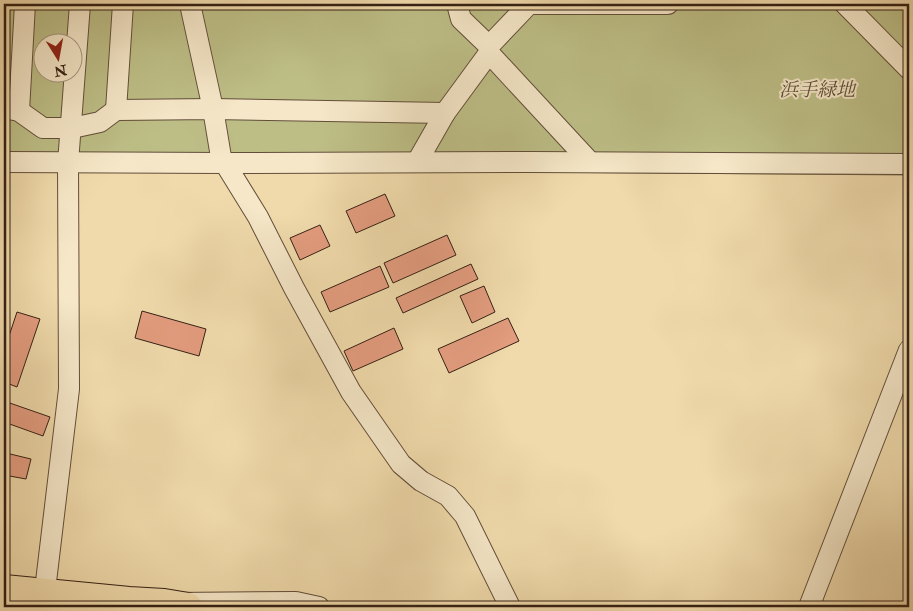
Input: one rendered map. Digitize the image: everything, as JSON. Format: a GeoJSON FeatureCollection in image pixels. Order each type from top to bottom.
{"type":"FeatureCollection","features":[{"type":"Feature","properties":{"kind":"highway"},"geometry":{"type":"LineString","coordinates":[[4,589],[44,600],[129,601],[176,605]]}},
{"type":"Feature","properties":{"kind":"street"},"geometry":{"type":"LineString","coordinates":[[25,4],[11,110],[43,128],[72,128],[100,122],[116,110],[213,109],[445,113]]}},
{"type":"Feature","properties":{"kind":"street"},"geometry":{"type":"LineString","coordinates":[[44,600],[69,389],[68,163],[80,4]]}},
{"type":"Feature","properties":{"kind":"street"},"geometry":{"type":"LineString","coordinates":[[116,110],[123,4]]}},
{"type":"Feature","properties":{"kind":"street"},"geometry":{"type":"LineString","coordinates":[[190,4],[213,109],[221,157],[224,163],[258,217],[294,288],[351,392],[401,464],[421,481],[448,496],[465,516],[510,607]]}},
{"type":"Feature","properties":{"kind":"street"},"geometry":{"type":"LineString","coordinates":[[457,4],[461,19],[590,162]]}},
{"type":"Feature","properties":{"kind":"street"},"geometry":{"type":"LineString","coordinates":[[417,162],[445,113],[489,50],[529,4],[668,4]]}},
{"type":"Feature","properties":{"kind":"street"},"geometry":{"type":"LineString","coordinates":[[845,4],[909,69]]}},
{"type":"Feature","properties":{"kind":"street"},"geometry":{"type":"LineString","coordinates":[[4,162],[909,164]]}},
{"type":"Feature","properties":{"kind":"street"},"geometry":{"type":"LineString","coordinates":[[809,607],[907,360]]}},
{"type":"Feature","properties":{"kind":"street"},"geometry":{"type":"LineString","coordinates":[[176,605],[296,602],[319,607]]}},
{"type":"Feature","properties":{"kind":"green space","name":"浜手緑地"},"geometry":{"type":"Polygon","coordinates":[[[4,4],[909,4],[909,175],[4,168],[4,4]]]}},
{"type":"Feature","properties":{"kind":"building"},"geometry":{"type":"Polygon","coordinates":[[[385,194],[395,216],[356,233],[346,211],[385,194]]]}},
{"type":"Feature","properties":{"kind":"building"},"geometry":{"type":"Polygon","coordinates":[[[320,225],[330,246],[300,260],[290,238],[320,225]]]}},
{"type":"Feature","properties":{"kind":"building"},"geometry":{"type":"Polygon","coordinates":[[[447,235],[456,255],[393,283],[384,263],[447,235]]]}},
{"type":"Feature","properties":{"kind":"building"},"geometry":{"type":"Polygon","coordinates":[[[471,264],[478,279],[403,313],[396,298],[471,264]]]}},
{"type":"Feature","properties":{"kind":"building"},"geometry":{"type":"Polygon","coordinates":[[[380,266],[389,287],[330,312],[321,292],[380,266]]]}},
{"type":"Feature","properties":{"kind":"building"},"geometry":{"type":"Polygon","coordinates":[[[484,286],[495,312],[472,323],[460,296],[484,286]]]}},
{"type":"Feature","properties":{"kind":"building"},"geometry":{"type":"Polygon","coordinates":[[[142,311],[206,329],[199,356],[135,338],[142,311]]]}},
{"type":"Feature","properties":{"kind":"building"},"geometry":{"type":"Polygon","coordinates":[[[17,312],[40,319],[17,387],[4,382],[4,351],[17,312]]]}},
{"type":"Feature","properties":{"kind":"building"},"geometry":{"type":"Polygon","coordinates":[[[508,318],[519,341],[449,373],[438,349],[508,318]]]}},
{"type":"Feature","properties":{"kind":"building"},"geometry":{"type":"Polygon","coordinates":[[[394,328],[403,349],[353,371],[344,351],[394,328]]]}},
{"type":"Feature","properties":{"kind":"building"},"geometry":{"type":"Polygon","coordinates":[[[4,401],[50,417],[43,436],[4,422],[4,401]]]}},
{"type":"Feature","properties":{"kind":"building"},"geometry":{"type":"Polygon","coordinates":[[[4,443],[8,444],[6,453],[31,459],[26,479],[4,475],[4,443]]]}}]}
